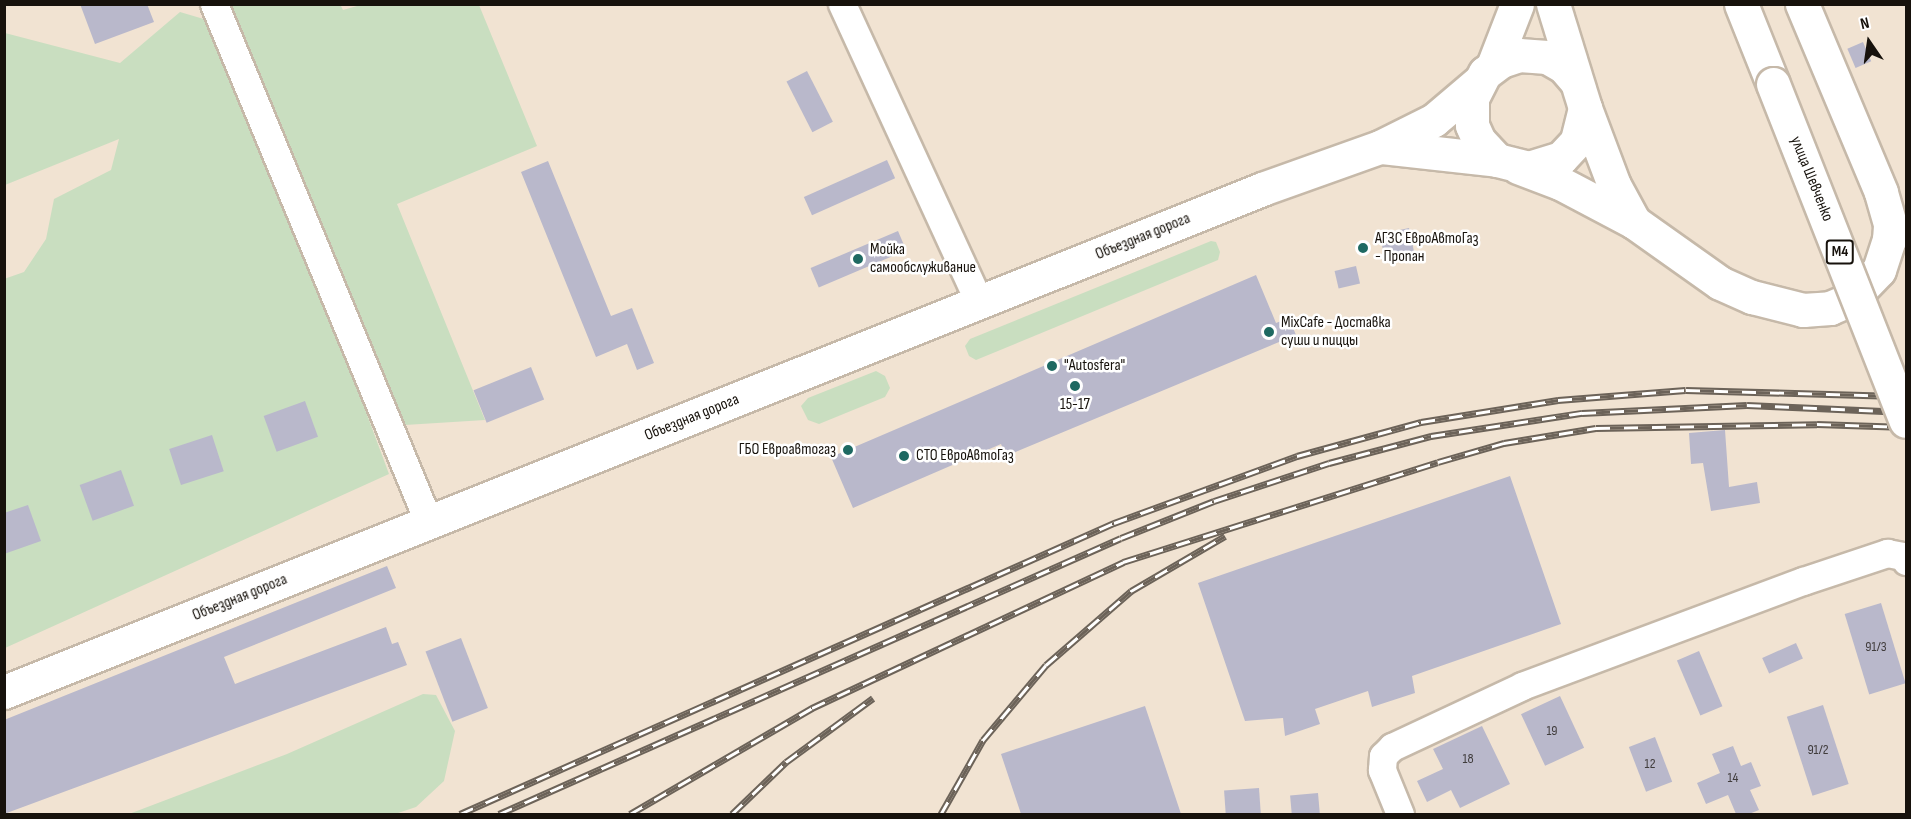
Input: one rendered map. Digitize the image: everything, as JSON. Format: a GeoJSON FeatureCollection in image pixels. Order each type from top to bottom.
{"type":"FeatureCollection","features":[{"type":"Feature","properties":{"kind":"main road"},"geometry":{"type":"LineString","coordinates":[[1517,4],[1486,74],[1472,98],[1472,125],[1479,141],[1507,164],[1560,183],[1634,222],[1720,283],[1785,307],[1830,308],[1851,299],[1872,280],[1884,260],[1889,240],[1887,207],[1802,4]]}},
{"type":"Feature","properties":{"kind":"main road"},"geometry":{"type":"LineString","coordinates":[[1553,4],[1581,95],[1614,185],[1634,222]]}},
{"type":"Feature","properties":{"kind":"main road","name":"улица Шевченко"},"geometry":{"type":"LineString","coordinates":[[1741,4],[1906,420]]}},
{"type":"Feature","properties":{"kind":"main road"},"geometry":{"type":"LineString","coordinates":[[1380,147],[1540,167],[1561,158],[1582,131],[1581,95],[1564,67],[1538,55],[1519,55],[1486,74]]}},
{"type":"Feature","properties":{"kind":"main road","name":"Объездная дорога"},"geometry":{"type":"LineString","coordinates":[[4,692],[1262,189],[1380,147],[1434,120],[1486,74]]}},
{"type":"Feature","properties":{"kind":"street"},"geometry":{"type":"LineString","coordinates":[[214,4],[429,523]]}},
{"type":"Feature","properties":{"kind":"street"},"geometry":{"type":"LineString","coordinates":[[842,4],[979,302]]}},
{"type":"Feature","properties":{"kind":"street"},"geometry":{"type":"LineString","coordinates":[[1400,814],[1382,770],[1383,756],[1392,747],[1522,686],[1803,581],[1901,557]]}},
{"type":"Feature","properties":{"kind":"green space"},"geometry":{"type":"Polygon","coordinates":[[[340,4],[343,10],[364,4],[479,5],[537,146],[397,204],[485,420],[405,425],[227,5],[340,4]]]}},
{"type":"Feature","properties":{"kind":"green space"},"geometry":{"type":"Polygon","coordinates":[[[180,12],[207,20],[296,223],[389,474],[5,648],[4,279],[24,272],[46,239],[54,199],[111,170],[119,139],[5,185],[5,33],[120,63],[180,12]]]}},
{"type":"Feature","properties":{"kind":"green space"},"geometry":{"type":"Polygon","coordinates":[[[1211,241],[1216,242],[1220,252],[1218,260],[976,360],[969,356],[965,346],[970,339],[1211,241]]]}},
{"type":"Feature","properties":{"kind":"green space"},"geometry":{"type":"Polygon","coordinates":[[[876,371],[885,376],[890,388],[885,397],[819,424],[808,420],[801,406],[808,398],[876,371]]]}},
{"type":"Feature","properties":{"kind":"green space"},"geometry":{"type":"Polygon","coordinates":[[[423,694],[436,695],[455,731],[444,781],[416,807],[395,814],[129,814],[287,754],[423,694]]]}},
{"type":"Feature","properties":{"kind":"building"},"geometry":{"type":"Polygon","coordinates":[[[80,4],[147,4],[154,22],[95,44],[80,4]]]}},
{"type":"Feature","properties":{"kind":"building"},"geometry":{"type":"Polygon","coordinates":[[[1863,42],[1871,61],[1856,68],[1847,49],[1863,42]]]}},
{"type":"Feature","properties":{"kind":"building"},"geometry":{"type":"Polygon","coordinates":[[[807,71],[833,122],[812,132],[787,81],[807,71]]]}},
{"type":"Feature","properties":{"kind":"building"},"geometry":{"type":"Polygon","coordinates":[[[887,160],[895,178],[812,215],[804,197],[887,160]]]}},
{"type":"Feature","properties":{"kind":"building"},"geometry":{"type":"Polygon","coordinates":[[[548,161],[611,316],[632,308],[654,363],[637,370],[627,344],[596,357],[521,172],[548,161]]]}},
{"type":"Feature","properties":{"kind":"building"},"geometry":{"type":"Polygon","coordinates":[[[1409,228],[1414,251],[1385,258],[1380,234],[1409,228]]]}},
{"type":"Feature","properties":{"kind":"building","name":"Мойка самообслуживание"},"geometry":{"type":"Polygon","coordinates":[[[898,231],[906,250],[819,287],[811,268],[898,231]]]}},
{"type":"Feature","properties":{"kind":"building"},"geometry":{"type":"Polygon","coordinates":[[[1356,266],[1360,284],[1339,288],[1335,271],[1356,266]]]}},
{"type":"Feature","properties":{"kind":"building"},"geometry":{"type":"Polygon","coordinates":[[[1256,275],[1276,323],[1289,318],[1296,335],[1006,456],[1001,444],[853,508],[831,457],[1256,275]]]}},
{"type":"Feature","properties":{"kind":"building"},"geometry":{"type":"Polygon","coordinates":[[[531,367],[544,399],[487,423],[474,390],[531,367]]]}},
{"type":"Feature","properties":{"kind":"building"},"geometry":{"type":"Polygon","coordinates":[[[305,401],[318,437],[277,452],[264,416],[305,401]]]}},
{"type":"Feature","properties":{"kind":"building"},"geometry":{"type":"Polygon","coordinates":[[[1725,430],[1729,487],[1757,482],[1760,503],[1711,511],[1703,463],[1691,464],[1689,433],[1725,430]]]}},
{"type":"Feature","properties":{"kind":"building"},"geometry":{"type":"Polygon","coordinates":[[[212,435],[224,471],[181,485],[169,449],[212,435]]]}},
{"type":"Feature","properties":{"kind":"building"},"geometry":{"type":"Polygon","coordinates":[[[121,470],[134,506],[93,521],[80,485],[121,470]]]}},
{"type":"Feature","properties":{"kind":"building"},"geometry":{"type":"Polygon","coordinates":[[[1510,476],[1561,624],[1412,676],[1415,693],[1372,707],[1368,691],[1315,709],[1320,724],[1285,736],[1283,718],[1245,721],[1198,583],[1510,476]]]}},
{"type":"Feature","properties":{"kind":"building"},"geometry":{"type":"Polygon","coordinates":[[[28,505],[41,541],[4,554],[4,513],[28,505]]]}},
{"type":"Feature","properties":{"kind":"building"},"geometry":{"type":"Polygon","coordinates":[[[387,566],[396,588],[224,657],[235,684],[386,627],[392,644],[398,642],[407,665],[4,814],[4,720],[387,566]]]}},
{"type":"Feature","properties":{"kind":"building"},"geometry":{"type":"Polygon","coordinates":[[[1881,603],[1906,683],[1869,694],[1845,614],[1881,603]]]}},
{"type":"Feature","properties":{"kind":"building"},"geometry":{"type":"Polygon","coordinates":[[[461,638],[488,708],[452,722],[426,652],[461,638]]]}},
{"type":"Feature","properties":{"kind":"building"},"geometry":{"type":"Polygon","coordinates":[[[1796,643],[1803,659],[1769,674],[1762,658],[1796,643]]]}},
{"type":"Feature","properties":{"kind":"building"},"geometry":{"type":"Polygon","coordinates":[[[1699,651],[1722,706],[1700,716],[1677,660],[1699,651]]]}},
{"type":"Feature","properties":{"kind":"building"},"geometry":{"type":"Polygon","coordinates":[[[1560,696],[1584,748],[1545,766],[1521,714],[1560,696]]]}},
{"type":"Feature","properties":{"kind":"building"},"geometry":{"type":"Polygon","coordinates":[[[1823,705],[1849,784],[1813,796],[1787,717],[1823,705]]]}},
{"type":"Feature","properties":{"kind":"building"},"geometry":{"type":"Polygon","coordinates":[[[1145,706],[1181,814],[1021,814],[1001,754],[1145,706]]]}},
{"type":"Feature","properties":{"kind":"building"},"geometry":{"type":"Polygon","coordinates":[[[1482,726],[1510,784],[1460,808],[1451,790],[1427,802],[1417,781],[1443,769],[1433,749],[1482,726]]]}},
{"type":"Feature","properties":{"kind":"building"},"geometry":{"type":"Polygon","coordinates":[[[1655,737],[1672,782],[1646,792],[1629,747],[1655,737]]]}},
{"type":"Feature","properties":{"kind":"building"},"geometry":{"type":"Polygon","coordinates":[[[1733,746],[1741,766],[1751,762],[1761,786],[1750,790],[1759,810],[1749,814],[1736,814],[1728,795],[1706,804],[1697,783],[1720,773],[1712,754],[1733,746]]]}},
{"type":"Feature","properties":{"kind":"building"},"geometry":{"type":"Polygon","coordinates":[[[1259,788],[1261,814],[1226,814],[1224,790],[1259,788]]]}},
{"type":"Feature","properties":{"kind":"building"},"geometry":{"type":"Polygon","coordinates":[[[1318,793],[1320,814],[1292,814],[1290,795],[1318,793]]]}},
{"type":"Feature","properties":{"kind":"railway"},"geometry":{"type":"LineString","coordinates":[[460,814],[1114,523],[1297,456],[1421,422],[1558,400],[1686,390],[1906,396]]}},
{"type":"Feature","properties":{"kind":"railway"},"geometry":{"type":"LineString","coordinates":[[499,814],[1121,538],[1214,501],[1329,463],[1431,436],[1582,413],[1747,405],[1906,412]]}},
{"type":"Feature","properties":{"kind":"railway"},"geometry":{"type":"LineString","coordinates":[[630,814],[812,708],[1123,562],[1438,462],[1504,443],[1596,428],[1817,424],[1906,427]]}},
{"type":"Feature","properties":{"kind":"railway"},"geometry":{"type":"LineString","coordinates":[[941,814],[983,740],[1046,665],[1131,591],[1225,536]]}},
{"type":"Feature","properties":{"kind":"railway"},"geometry":{"type":"LineString","coordinates":[[732,814],[786,762],[873,698]]}},
{"type":"Feature","properties":{"kind":"place","name":"АГЗС ЕвроАвтоГаз - Пропан"},"geometry":{"type":"Point","coordinates":[1363,248]}},
{"type":"Feature","properties":{"kind":"place","name":"Мойка самообслуживание"},"geometry":{"type":"Point","coordinates":[858,259]}},
{"type":"Feature","properties":{"kind":"place","name":"MixCafe - Доставка суши и пиццы"},"geometry":{"type":"Point","coordinates":[1269,332]}},
{"type":"Feature","properties":{"kind":"place","name":"\"Autosfera\""},"geometry":{"type":"Point","coordinates":[1052,366]}},
{"type":"Feature","properties":{"kind":"place","name":"15-17"},"geometry":{"type":"Point","coordinates":[1075,386]}},
{"type":"Feature","properties":{"kind":"place","name":"ГБО Евроавтогаз"},"geometry":{"type":"Point","coordinates":[848,450]}},
{"type":"Feature","properties":{"kind":"place","name":"СТО ЕвроАвтоГаз"},"geometry":{"type":"Point","coordinates":[904,456]}}]}
